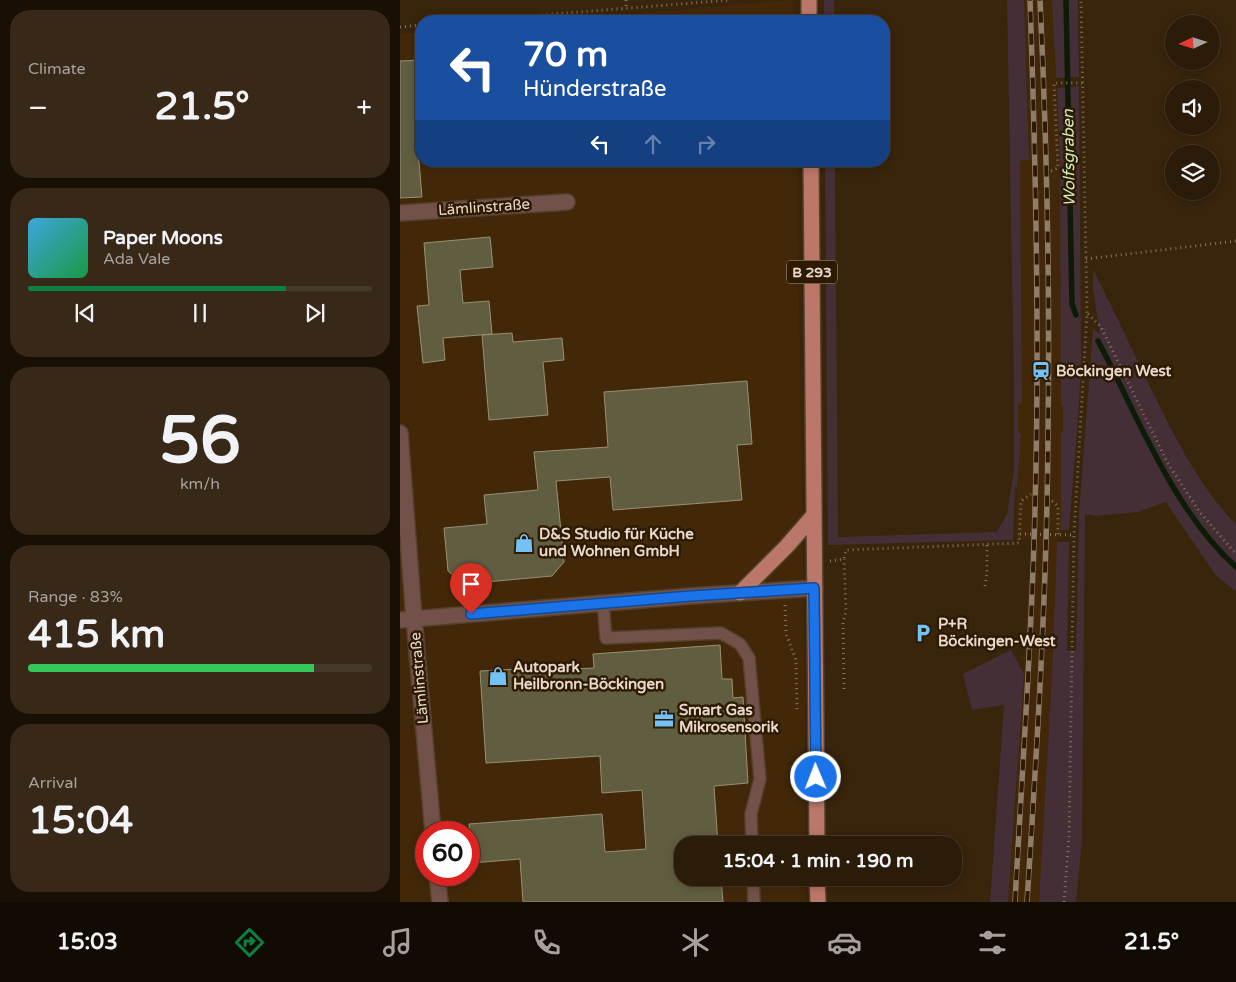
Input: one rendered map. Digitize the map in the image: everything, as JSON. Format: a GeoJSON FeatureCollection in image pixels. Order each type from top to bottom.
{"type":"FeatureCollection","features":[{"type":"Feature","properties":{"kind":"main road"},"geometry":{"type":"LineString","coordinates":[[809,0],[809,15]]}},
{"type":"Feature","properties":{"kind":"main road","name":"B 293"},"geometry":{"type":"LineString","coordinates":[[810,167],[817,836]]}},
{"type":"Feature","properties":{"kind":"main road"},"geometry":{"type":"LineString","coordinates":[[740,593],[787,546],[814,515]]}},
{"type":"Feature","properties":{"kind":"main road"},"geometry":{"type":"LineString","coordinates":[[817,886],[818,902]]}},
{"type":"Feature","properties":{"kind":"street","name":"Lämlinstraße"},"geometry":{"type":"LineString","coordinates":[[400,213],[567,202]]}},
{"type":"Feature","properties":{"kind":"street","name":"Lämlinstraße"},"geometry":{"type":"LineString","coordinates":[[400,440],[407,619],[432,821]]}},
{"type":"Feature","properties":{"kind":"street"},"geometry":{"type":"LineString","coordinates":[[407,619],[814,588]]}},
{"type":"Feature","properties":{"kind":"street"},"geometry":{"type":"LineString","coordinates":[[438,886],[440,902]]}},
{"type":"Feature","properties":{"kind":"lane"},"geometry":{"type":"LineString","coordinates":[[603,603],[606,638],[720,633],[740,644],[749,658],[760,779],[752,814],[752,836]]}},
{"type":"Feature","properties":{"kind":"lane"},"geometry":{"type":"LineString","coordinates":[[753,886],[754,902]]}},
{"type":"Feature","properties":{"kind":"path"},"geometry":{"type":"LineString","coordinates":[[626,0],[626,8]]}},
{"type":"Feature","properties":{"kind":"path"},"geometry":{"type":"LineString","coordinates":[[541,15],[730,0]]}},
{"type":"Feature","properties":{"kind":"path"},"geometry":{"type":"LineString","coordinates":[[1064,902],[1069,837],[1074,535],[1087,313],[1081,0]]}},
{"type":"Feature","properties":{"kind":"path"},"geometry":{"type":"LineString","coordinates":[[400,27],[415,26]]}},
{"type":"Feature","properties":{"kind":"path"},"geometry":{"type":"LineString","coordinates":[[1052,171],[1058,168],[1054,84],[1083,83]]}},
{"type":"Feature","properties":{"kind":"path"},"geometry":{"type":"LineString","coordinates":[[1086,259],[1236,241]]}},
{"type":"Feature","properties":{"kind":"path"},"geometry":{"type":"LineString","coordinates":[[1087,313],[1101,326],[1167,462],[1199,511],[1236,554]]}},
{"type":"Feature","properties":{"kind":"path"},"geometry":{"type":"LineString","coordinates":[[846,550],[1019,543],[1021,501],[1031,494]]}},
{"type":"Feature","properties":{"kind":"path"},"geometry":{"type":"LineString","coordinates":[[1052,501],[1058,506],[1058,534]]}},
{"type":"Feature","properties":{"kind":"path"},"geometry":{"type":"LineString","coordinates":[[1020,534],[1074,535]]}},
{"type":"Feature","properties":{"kind":"path"},"geometry":{"type":"LineString","coordinates":[[985,586],[988,573],[987,545]]}},
{"type":"Feature","properties":{"kind":"path"},"geometry":{"type":"LineString","coordinates":[[844,559],[846,611],[843,622],[844,689]]}},
{"type":"Feature","properties":{"kind":"path"},"geometry":{"type":"LineString","coordinates":[[784,590],[786,634],[796,660],[797,718]]}},
{"type":"Feature","properties":{"kind":"shaded area"},"geometry":{"type":"Polygon","coordinates":[[[794,0],[795,15],[618,15],[794,0]]]}},
{"type":"Feature","properties":{"kind":"shaded area"},"geometry":{"type":"Polygon","coordinates":[[[824,0],[834,0],[834,15],[824,15],[824,0]]]}},
{"type":"Feature","properties":{"kind":"shaded area"},"geometry":{"type":"Polygon","coordinates":[[[1007,0],[1024,0],[1029,160],[1020,161],[1022,403],[1018,404],[1018,433],[1021,433],[1017,487],[1015,487],[1013,540],[828,545],[825,167],[835,167],[838,537],[997,532],[1007,514],[1014,470],[1007,0]]]}},
{"type":"Feature","properties":{"kind":"shaded area"},"geometry":{"type":"Polygon","coordinates":[[[1024,0],[1052,0],[1060,168],[1061,405],[1063,406],[1063,431],[1061,432],[1061,530],[1057,542],[1052,675],[1039,902],[1008,902],[1031,539],[1016,539],[1021,434],[1018,433],[1018,404],[1022,403],[1020,161],[1029,159],[1024,0]]]}},
{"type":"Feature","properties":{"kind":"shaded area"},"geometry":{"type":"Polygon","coordinates":[[[1052,0],[1078,0],[1079,77],[1056,78],[1052,0]]]}},
{"type":"Feature","properties":{"kind":"shaded area"},"geometry":{"type":"Polygon","coordinates":[[[415,33],[415,167],[797,167],[805,700],[805,836],[674,836],[674,886],[805,886],[805,902],[400,902],[400,34],[415,33]]]}},
{"type":"Feature","properties":{"kind":"shaded area"},"geometry":{"type":"Polygon","coordinates":[[[1079,86],[1081,359],[1069,530],[1061,530],[1061,431],[1063,431],[1063,406],[1061,406],[1060,168],[1057,88],[1079,86]]]}},
{"type":"Feature","properties":{"kind":"shaded area"},"geometry":{"type":"Polygon","coordinates":[[[1093,269],[1158,404],[1183,450],[1207,489],[1236,524],[1236,591],[1216,576],[1166,502],[1138,512],[1096,516],[1085,514],[1082,840],[1076,902],[1039,902],[1052,675],[1057,542],[1069,542],[1067,651],[1076,651],[1079,514],[1093,328],[1100,334],[1093,289],[1093,269]]]}},
{"type":"Feature","properties":{"kind":"shaded area"},"geometry":{"type":"Polygon","coordinates":[[[1011,650],[1024,674],[1008,902],[990,902],[1004,705],[972,710],[963,674],[1011,650]]]}},
{"type":"Feature","properties":{"kind":"building"},"geometry":{"type":"Polygon","coordinates":[[[415,60],[415,167],[419,167],[422,197],[400,198],[400,61],[415,60]]]}},
{"type":"Feature","properties":{"kind":"building"},"geometry":{"type":"Polygon","coordinates":[[[490,237],[493,267],[460,270],[463,303],[489,301],[492,334],[443,338],[445,360],[423,363],[417,306],[429,305],[424,243],[490,237]]]}},
{"type":"Feature","properties":{"kind":"building"},"geometry":{"type":"Polygon","coordinates":[[[512,333],[513,342],[562,338],[564,360],[543,362],[548,415],[489,420],[482,335],[512,333]]]}},
{"type":"Feature","properties":{"kind":"building"},"geometry":{"type":"Polygon","coordinates":[[[747,381],[752,444],[737,445],[742,500],[613,510],[610,477],[556,481],[564,562],[552,576],[464,584],[448,571],[444,528],[487,524],[484,495],[538,490],[534,452],[608,447],[604,392],[747,381]]]}},
{"type":"Feature","properties":{"kind":"building"},"geometry":{"type":"Polygon","coordinates":[[[720,645],[722,679],[732,679],[733,698],[743,697],[748,783],[714,786],[717,836],[674,836],[674,886],[722,886],[723,902],[523,902],[520,859],[480,862],[480,823],[602,814],[605,852],[646,849],[642,790],[602,793],[600,756],[486,763],[480,671],[555,667],[555,670],[594,668],[593,654],[720,645]]]}},
{"type":"Feature","properties":{"kind":"waterway","name":"Wolfsgraben"},"geometry":{"type":"LineString","coordinates":[[1066,0],[1072,304],[1076,315]]}},
{"type":"Feature","properties":{"kind":"waterway","name":"Wolfsgraben"},"geometry":{"type":"LineString","coordinates":[[1098,341],[1142,430],[1175,490],[1213,544],[1236,567]]}},
{"type":"Feature","properties":{"kind":"railway"},"geometry":{"type":"LineString","coordinates":[[1015,902],[1032,606],[1036,445],[1037,254],[1030,0]]}},
{"type":"Feature","properties":{"kind":"railway"},"geometry":{"type":"LineString","coordinates":[[1027,902],[1046,552],[1049,381],[1046,163],[1040,0]]}},
{"type":"Feature","properties":{"kind":"place","name":"Böckingen West"},"geometry":{"type":"Point","coordinates":[1041,371]}},
{"type":"Feature","properties":{"kind":"place","name":"D&S Studio für Küche und Wohnen GmbH"},"geometry":{"type":"Point","coordinates":[524,543]}},
{"type":"Feature","properties":{"kind":"place","name":"P+R Böckingen-West"},"geometry":{"type":"Point","coordinates":[923,633]}},
{"type":"Feature","properties":{"kind":"place","name":"Autopark Heilbronn-Böckingen"},"geometry":{"type":"Point","coordinates":[498,676]}},
{"type":"Feature","properties":{"kind":"place","name":"Smart Gas Mikrosensorik"},"geometry":{"type":"Point","coordinates":[664,719]}},
{"type":"Feature","properties":{"kind":"route"},"geometry":{"type":"LineString","coordinates":[[471,614],[814,588],[816,777]]}}]}
